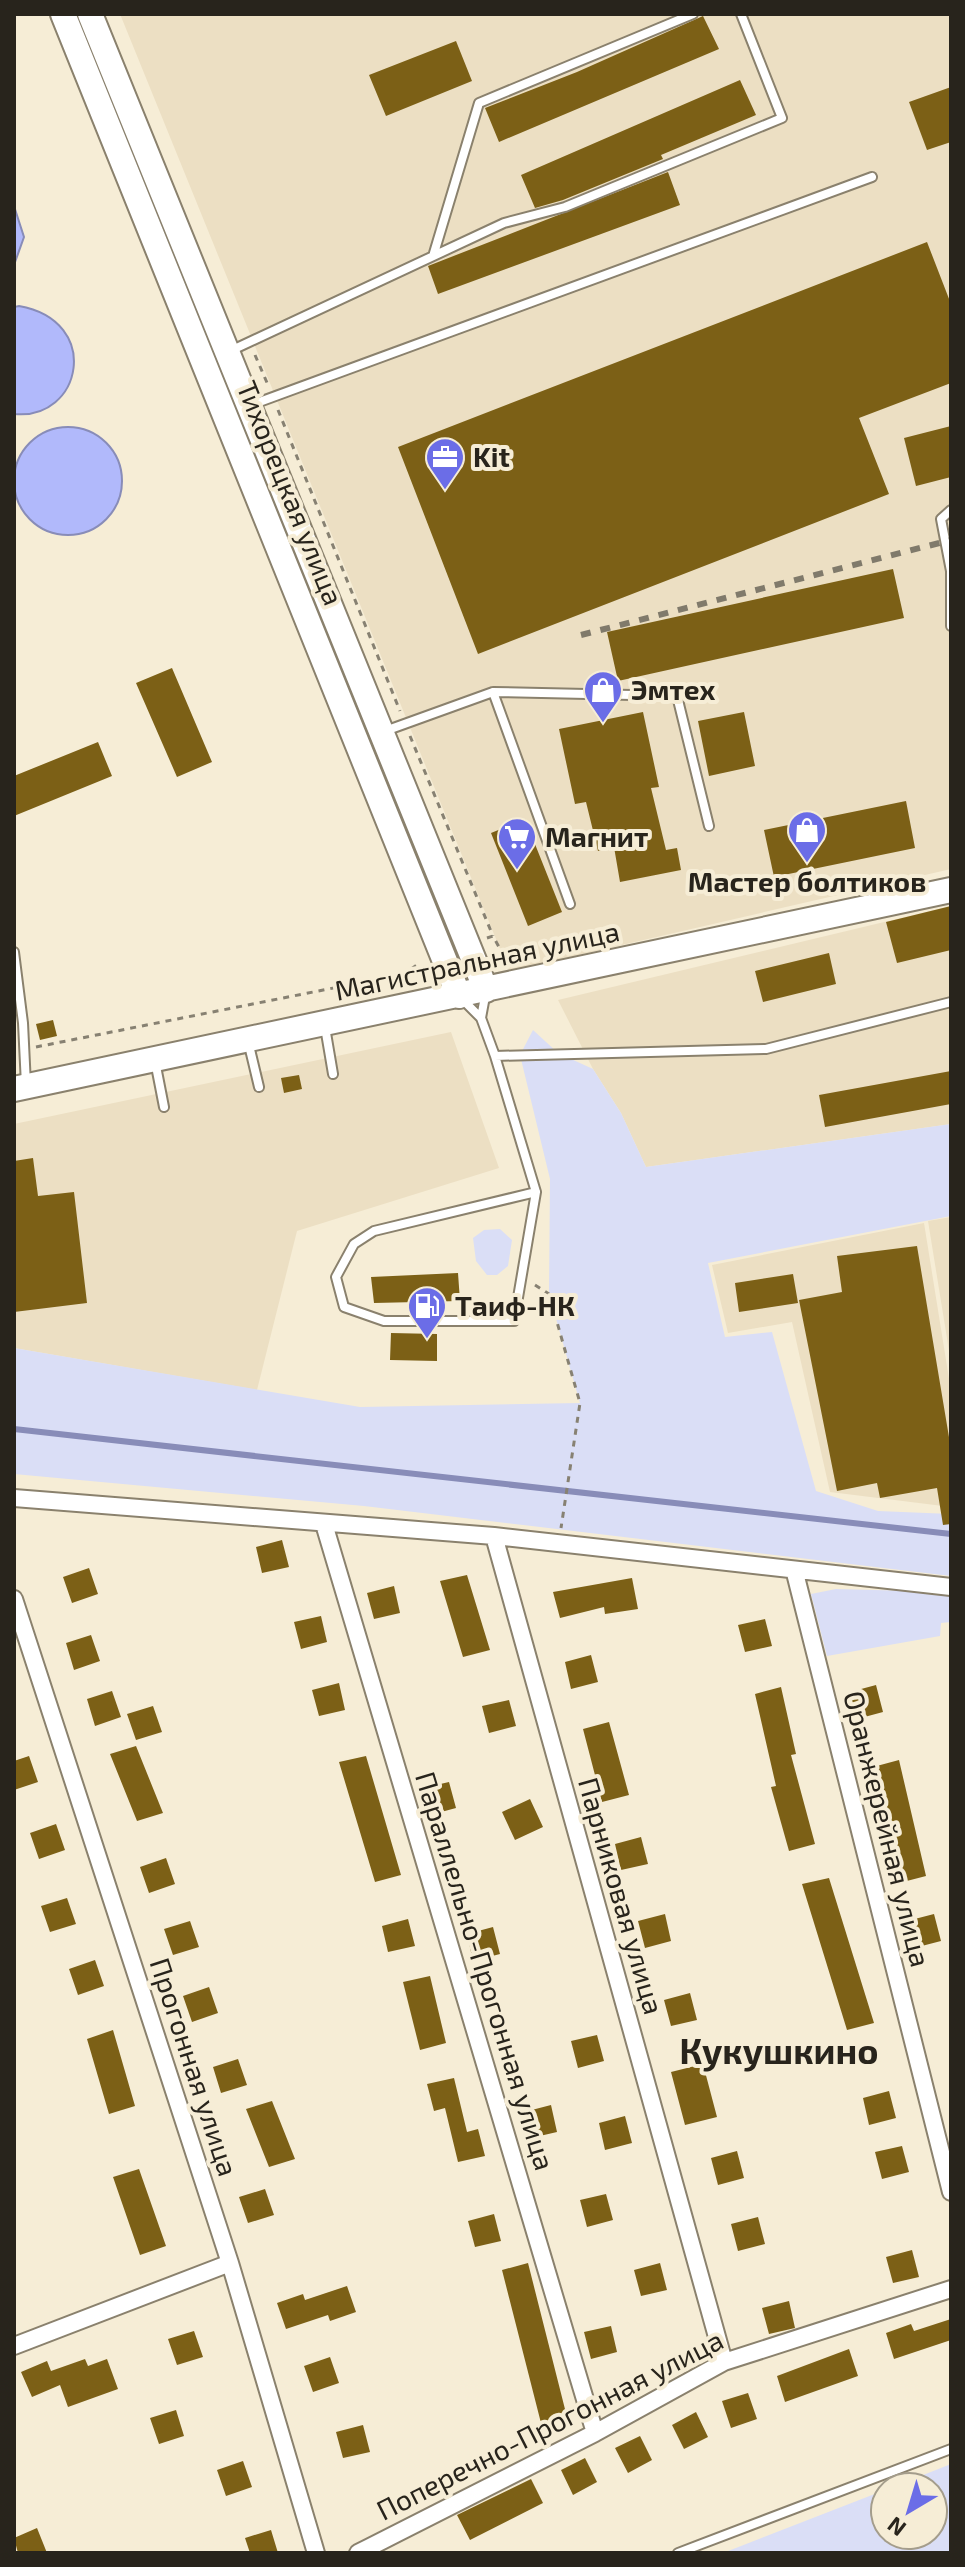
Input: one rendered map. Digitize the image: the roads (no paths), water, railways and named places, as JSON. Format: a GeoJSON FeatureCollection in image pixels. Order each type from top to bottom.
{"type":"FeatureCollection","features":[{"type":"Feature","properties":{"kind":"main road","name":"Тихорецкая улица"},"geometry":{"type":"LineString","coordinates":[[63,14],[459,996]]}},
{"type":"Feature","properties":{"kind":"main road","name":"Тихорецкая улица"},"geometry":{"type":"LineString","coordinates":[[90,14],[238,347],[250,406],[486,990]]}},
{"type":"Feature","properties":{"kind":"main road","name":"Магистральная улица"},"geometry":{"type":"LineString","coordinates":[[20,1087],[951,890]]}},
{"type":"Feature","properties":{"kind":"street"},"geometry":{"type":"LineString","coordinates":[[14,1498],[494,1536],[795,1573],[951,1587]]}},
{"type":"Feature","properties":{"kind":"street","name":"Параллельно-Прогонная улица"},"geometry":{"type":"LineString","coordinates":[[324,1524],[595,2433]]}},
{"type":"Feature","properties":{"kind":"street","name":"Парниковая улица"},"geometry":{"type":"LineString","coordinates":[[494,1536],[724,2362]]}},
{"type":"Feature","properties":{"kind":"street","name":"Оранжерейная улица"},"geometry":{"type":"LineString","coordinates":[[795,1573],[951,2192]]}},
{"type":"Feature","properties":{"kind":"street","name":"Прогонная улица"},"geometry":{"type":"LineString","coordinates":[[14,1599],[230,2263],[316,2553]]}},
{"type":"Feature","properties":{"kind":"street"},"geometry":{"type":"LineString","coordinates":[[14,2346],[230,2263]]}},
{"type":"Feature","properties":{"kind":"street","name":"Поперечно-Прогонная улица"},"geometry":{"type":"LineString","coordinates":[[358,2553],[595,2433],[724,2362],[951,2289]]}},
{"type":"Feature","properties":{"kind":"lane"},"geometry":{"type":"LineString","coordinates":[[434,253],[479,103],[693,14]]}},
{"type":"Feature","properties":{"kind":"lane"},"geometry":{"type":"LineString","coordinates":[[238,347],[504,223],[565,207],[782,118],[741,14]]}},
{"type":"Feature","properties":{"kind":"lane"},"geometry":{"type":"LineString","coordinates":[[250,406],[872,177]]}},
{"type":"Feature","properties":{"kind":"lane"},"geometry":{"type":"LineString","coordinates":[[951,510],[941,519],[951,571],[951,626]]}},
{"type":"Feature","properties":{"kind":"lane"},"geometry":{"type":"LineString","coordinates":[[493,692],[570,904]]}},
{"type":"Feature","properties":{"kind":"lane"},"geometry":{"type":"LineString","coordinates":[[381,732],[493,692],[677,696],[709,826]]}},
{"type":"Feature","properties":{"kind":"lane"},"geometry":{"type":"LineString","coordinates":[[14,952],[23,1023],[20,1087]]}},
{"type":"Feature","properties":{"kind":"lane"},"geometry":{"type":"LineString","coordinates":[[481,1018],[486,990]]}},
{"type":"Feature","properties":{"kind":"lane"},"geometry":{"type":"LineString","coordinates":[[459,996],[481,1018],[536,1192],[514,1321],[384,1321],[344,1307],[336,1277],[354,1244],[374,1231],[536,1192]]}},
{"type":"Feature","properties":{"kind":"lane"},"geometry":{"type":"LineString","coordinates":[[495,1056],[766,1049],[951,1002]]}},
{"type":"Feature","properties":{"kind":"lane"},"geometry":{"type":"LineString","coordinates":[[324,1023],[333,1074]]}},
{"type":"Feature","properties":{"kind":"lane"},"geometry":{"type":"LineString","coordinates":[[247,1038],[259,1087]]}},
{"type":"Feature","properties":{"kind":"lane"},"geometry":{"type":"LineString","coordinates":[[154,1058],[164,1107]]}},
{"type":"Feature","properties":{"kind":"lane"},"geometry":{"type":"LineString","coordinates":[[678,2553],[951,2449]]}},
{"type":"Feature","properties":{"kind":"water"},"geometry":{"type":"Polygon","coordinates":[[[14,206],[24,237],[14,265],[14,206]]]}},
{"type":"Feature","properties":{"kind":"water"},"geometry":{"type":"Polygon","coordinates":[[[14,307],[46,315],[63,330],[72,349],[74,368],[68,387],[55,402],[37,412],[14,414],[14,307]]]}},
{"type":"Feature","properties":{"kind":"water"},"geometry":{"type":"Polygon","coordinates":[[[68,427],[89,431],[106,443],[118,460],[122,481],[118,502],[106,519],[89,531],[68,535],[47,531],[30,519],[18,502],[14,481],[18,460],[30,443],[47,431],[68,427]]]}},
{"type":"Feature","properties":{"kind":"waterway"},"geometry":{"type":"LineString","coordinates":[[14,1429],[951,1534]]}},
{"type":"Feature","properties":{"kind":"railway"},"geometry":{"type":"LineString","coordinates":[[581,635],[951,540]]}},
{"type":"Feature","properties":{"kind":"place","name":"Kit"},"geometry":{"type":"Point","coordinates":[445,491]}},
{"type":"Feature","properties":{"kind":"place","name":"Эмтех"},"geometry":{"type":"Point","coordinates":[603,724]}},
{"type":"Feature","properties":{"kind":"place","name":"Мастер болтиков"},"geometry":{"type":"Point","coordinates":[807,864]}},
{"type":"Feature","properties":{"kind":"place","name":"Магнит"},"geometry":{"type":"Point","coordinates":[517,871]}},
{"type":"Feature","properties":{"kind":"place","name":"Таиф-НК"},"geometry":{"type":"Point","coordinates":[427,1340]}},
{"type":"Feature","properties":{"kind":"district","name":"Кукушкино"},"geometry":{"type":"Point","coordinates":[779,2051]}}]}
